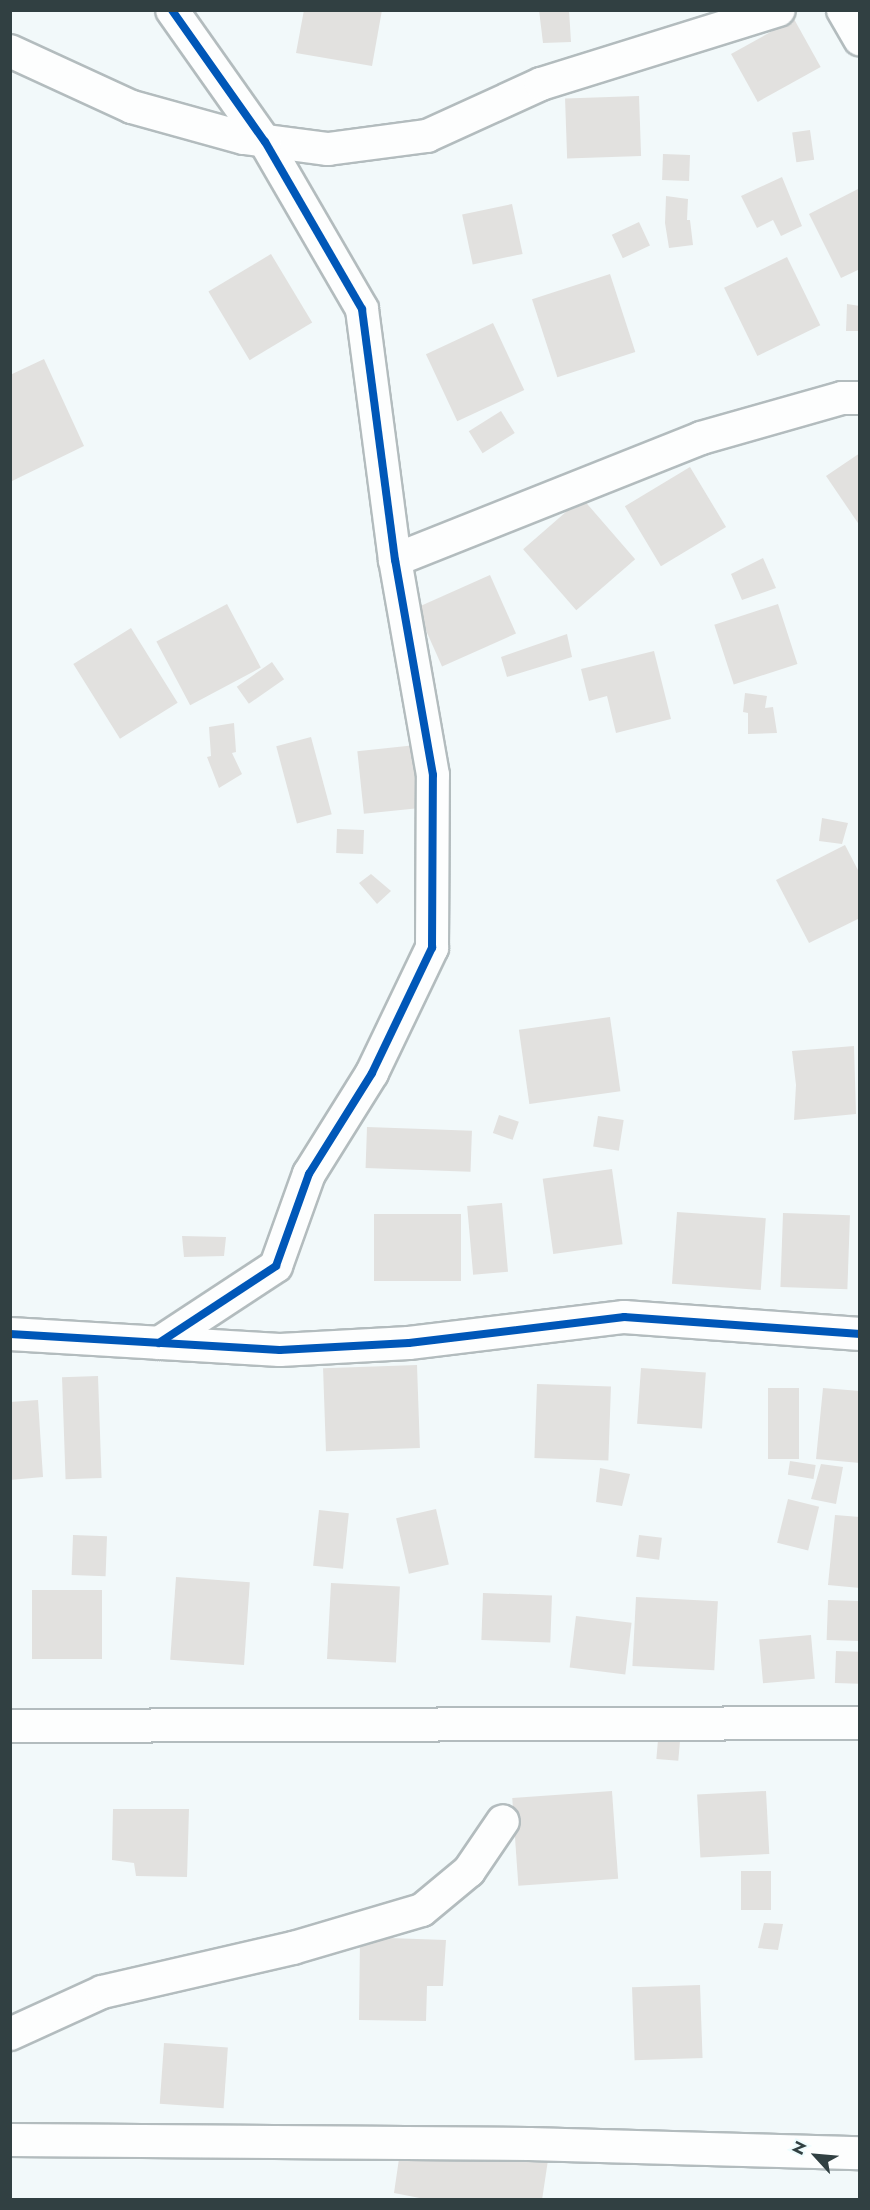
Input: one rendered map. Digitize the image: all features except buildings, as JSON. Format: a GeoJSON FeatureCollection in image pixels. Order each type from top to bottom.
{"type":"FeatureCollection","features":[{"type":"Feature","properties":{"kind":"street"},"geometry":{"type":"LineString","coordinates":[[159,1343],[276,1266],[309,1174],[372,1072],[432,948],[433,774],[395,560],[362,309],[265,142],[172,10]]}},
{"type":"Feature","properties":{"kind":"street"},"geometry":{"type":"LineString","coordinates":[[10,51],[132,106],[265,142],[328,149],[427,136],[541,84],[779,10]]}},
{"type":"Feature","properties":{"kind":"street"},"geometry":{"type":"LineString","coordinates":[[843,10],[860,40]]}},
{"type":"Feature","properties":{"kind":"street"},"geometry":{"type":"LineString","coordinates":[[395,560],[701,438],[842,398],[860,398]]}},
{"type":"Feature","properties":{"kind":"street"},"geometry":{"type":"LineString","coordinates":[[10,1334],[280,1350],[386,1344],[624,1317],[860,1334]]}},
{"type":"Feature","properties":{"kind":"street"},"geometry":{"type":"LineString","coordinates":[[10,1726],[860,1723]]}},
{"type":"Feature","properties":{"kind":"street"},"geometry":{"type":"LineString","coordinates":[[10,2034],[102,1992],[293,1948],[422,1910],[469,1870],[503,1821]]}},
{"type":"Feature","properties":{"kind":"street"},"geometry":{"type":"LineString","coordinates":[[10,2140],[529,2144],[860,2153]]}},
{"type":"Feature","properties":{"kind":"cycle path"},"geometry":{"type":"LineString","coordinates":[[159,1343],[276,1266],[309,1174],[372,1073],[432,948],[433,775],[395,560],[362,309],[265,142],[172,10]]}},
{"type":"Feature","properties":{"kind":"cycle path"},"geometry":{"type":"LineString","coordinates":[[10,1334],[280,1350],[409,1343],[624,1317],[860,1334]]}}]}
